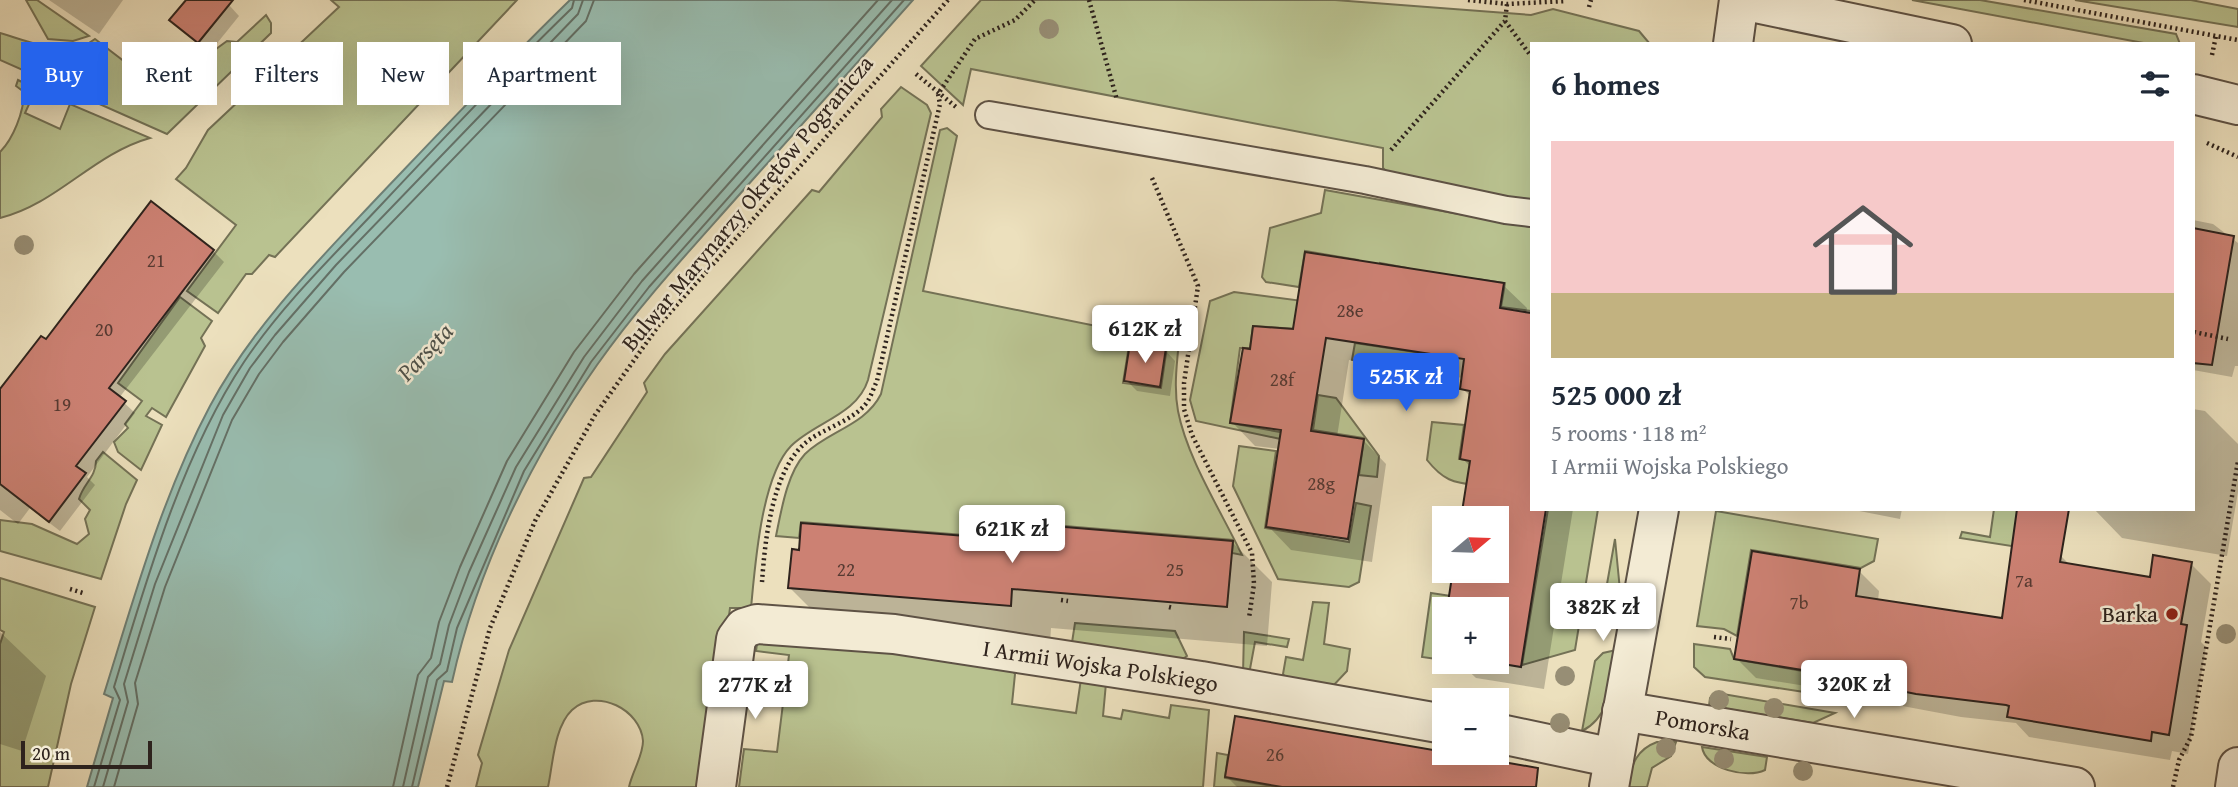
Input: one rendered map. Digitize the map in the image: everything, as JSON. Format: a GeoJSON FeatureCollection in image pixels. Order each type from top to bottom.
{"type":"FeatureCollection","features":[{"type":"Feature","properties":{"kind":"street"},"geometry":{"type":"LineString","coordinates":[[1733,42],[1740,0],[1942,42]]}},
{"type":"Feature","properties":{"kind":"street"},"geometry":{"type":"LineString","coordinates":[[2195,94],[2238,105]]}},
{"type":"Feature","properties":{"kind":"street"},"geometry":{"type":"LineString","coordinates":[[1509,737],[1612,772],[1658,511]]}},
{"type":"Feature","properties":{"kind":"street"},"geometry":{"type":"LineString","coordinates":[[716,787],[736,639],[744,628],[757,624]]}},
{"type":"Feature","properties":{"kind":"street","name":"I Armii Wojska Polskiego"},"geometry":{"type":"LineString","coordinates":[[757,624],[894,634],[1201,681],[1432,722]]}},
{"type":"Feature","properties":{"kind":"street","name":"Pomorska"},"geometry":{"type":"LineString","coordinates":[[1622,711],[2075,787]]}},
{"type":"Feature","properties":{"kind":"street"},"geometry":{"type":"LineString","coordinates":[[2235,787],[2238,767]]}},
{"type":"Feature","properties":{"kind":"lane"},"geometry":{"type":"LineString","coordinates":[[989,115],[1365,180],[1530,213]]}},
{"type":"Feature","properties":{"kind":"path","name":"Bulwar Marynarzy Okrętów Pogranicza"},"geometry":{"type":"LineString","coordinates":[[447,787],[490,628],[535,521],[595,415],[659,326],[947,0]]}},
{"type":"Feature","properties":{"kind":"path"},"geometry":{"type":"LineString","coordinates":[[757,624],[765,540],[780,485],[793,454],[809,440],[865,405],[877,381],[940,104],[938,94],[975,39],[1015,20],[1035,0]]}},
{"type":"Feature","properties":{"kind":"path"},"geometry":{"type":"LineString","coordinates":[[1089,0],[1114,95],[1198,286],[1184,383],[1184,409],[1192,435],[1252,553],[1254,584],[1249,618]]}},
{"type":"Feature","properties":{"kind":"path"},"geometry":{"type":"LineString","coordinates":[[1468,0],[1507,4],[1566,1]]}},
{"type":"Feature","properties":{"kind":"path"},"geometry":{"type":"LineString","coordinates":[[1589,7],[1591,0]]}},
{"type":"Feature","properties":{"kind":"path"},"geometry":{"type":"LineString","coordinates":[[2024,0],[2216,36]]}},
{"type":"Feature","properties":{"kind":"path"},"geometry":{"type":"LineString","coordinates":[[1365,180],[1504,21],[1507,4]]}},
{"type":"Feature","properties":{"kind":"path"},"geometry":{"type":"LineString","coordinates":[[1504,21],[1530,55]]}},
{"type":"Feature","properties":{"kind":"path"},"geometry":{"type":"LineString","coordinates":[[916,74],[962,111]]}},
{"type":"Feature","properties":{"kind":"path"},"geometry":{"type":"LineString","coordinates":[[2195,332],[2228,339]]}},
{"type":"Feature","properties":{"kind":"path"},"geometry":{"type":"LineString","coordinates":[[2173,787],[2179,760],[2193,728],[2238,461]]}},
{"type":"Feature","properties":{"kind":"path"},"geometry":{"type":"LineString","coordinates":[[71,589],[83,593]]}},
{"type":"Feature","properties":{"kind":"path"},"geometry":{"type":"LineString","coordinates":[[1061,600],[1068,601]]}},
{"type":"Feature","properties":{"kind":"path"},"geometry":{"type":"LineString","coordinates":[[1714,637],[1731,639]]}},
{"type":"Feature","properties":{"kind":"green space"},"geometry":{"type":"Polygon","coordinates":[[[26,0],[37,0],[89,36],[73,41],[48,39],[26,0]]]}},
{"type":"Feature","properties":{"kind":"green space"},"geometry":{"type":"Polygon","coordinates":[[[331,0],[517,0],[477,42],[463,42],[463,57],[449,72],[449,42],[357,42],[357,105],[418,105],[275,257],[269,255],[252,274],[246,274],[218,313],[187,291],[236,225],[176,179],[186,168],[208,130],[235,105],[343,105],[343,42],[302,42],[339,7],[331,0]]]}},
{"type":"Feature","properties":{"kind":"green space"},"geometry":{"type":"Polygon","coordinates":[[[981,0],[1335,0],[1531,15],[1553,9],[1639,31],[1648,42],[1530,42],[1530,201],[1391,176],[1383,168],[1383,148],[971,69],[963,105],[921,66],[981,0]]]}},
{"type":"Feature","properties":{"kind":"green space"},"geometry":{"type":"Polygon","coordinates":[[[1912,0],[1980,0],[2176,34],[2179,42],[2138,42],[1912,0]]]}},
{"type":"Feature","properties":{"kind":"green space"},"geometry":{"type":"Polygon","coordinates":[[[2075,0],[2191,0],[2238,9],[2238,27],[2075,0]]]}},
{"type":"Feature","properties":{"kind":"green space"},"geometry":{"type":"Polygon","coordinates":[[[266,15],[271,23],[271,33],[262,42],[237,42],[266,15]]]}},
{"type":"Feature","properties":{"kind":"green space"},"geometry":{"type":"Polygon","coordinates":[[[0,33],[29,42],[21,42],[21,69],[0,60],[0,33]]]}},
{"type":"Feature","properties":{"kind":"green space"},"geometry":{"type":"Polygon","coordinates":[[[227,41],[237,42],[231,42],[231,72],[217,85],[217,48],[227,41]]]}},
{"type":"Feature","properties":{"kind":"green space"},"geometry":{"type":"Polygon","coordinates":[[[108,49],[122,60],[122,105],[197,105],[167,134],[102,105],[108,105],[108,49]]]}},
{"type":"Feature","properties":{"kind":"green space"},"geometry":{"type":"Polygon","coordinates":[[[18,80],[21,82],[21,90],[16,86],[18,80]]]}},
{"type":"Feature","properties":{"kind":"green space"},"geometry":{"type":"Polygon","coordinates":[[[901,87],[927,105],[931,113],[868,380],[855,402],[791,446],[773,479],[761,523],[751,608],[730,608],[706,787],[629,787],[643,747],[640,730],[635,720],[616,705],[593,701],[582,703],[572,710],[561,726],[548,787],[476,787],[482,763],[478,755],[509,650],[584,478],[591,477],[647,392],[644,383],[665,354],[812,190],[819,192],[882,117],[881,109],[901,87]]]}},
{"type":"Feature","properties":{"kind":"green space"},"geometry":{"type":"Polygon","coordinates":[[[22,105],[29,105],[25,113],[60,129],[70,105],[72,105],[150,138],[111,155],[39,202],[0,218],[0,152],[13,133],[22,105]]]}},
{"type":"Feature","properties":{"kind":"green space"},"geometry":{"type":"Polygon","coordinates":[[[947,128],[957,136],[923,291],[1131,333],[1123,383],[1161,388],[1168,340],[1172,341],[1174,329],[1180,330],[1176,391],[1182,429],[1197,466],[1242,555],[1232,553],[1233,540],[1017,522],[1015,539],[801,522],[799,538],[776,536],[786,493],[799,462],[814,446],[866,414],[881,394],[940,130],[947,128]]]}},
{"type":"Feature","properties":{"kind":"green space"},"geometry":{"type":"Polygon","coordinates":[[[1325,190],[1530,227],[1530,311],[1501,307],[1505,283],[1478,279],[1475,292],[1407,268],[1380,263],[1377,276],[1358,260],[1305,251],[1299,287],[1266,282],[1262,277],[1270,228],[1321,213],[1325,190]]]}},
{"type":"Feature","properties":{"kind":"green space"},"geometry":{"type":"Polygon","coordinates":[[[1234,292],[1303,301],[1298,329],[1253,326],[1250,348],[1240,348],[1230,423],[1291,434],[1290,441],[1196,421],[1190,400],[1210,301],[1234,292]]]}},
{"type":"Feature","properties":{"kind":"green space"},"geometry":{"type":"Polygon","coordinates":[[[180,297],[212,321],[201,338],[205,346],[166,417],[152,408],[146,416],[162,425],[141,470],[118,452],[114,442],[128,428],[125,424],[142,401],[118,383],[180,297]]]}},
{"type":"Feature","properties":{"kind":"green space"},"geometry":{"type":"Polygon","coordinates":[[[1355,343],[1429,354],[1427,372],[1352,360],[1355,343]]]}},
{"type":"Feature","properties":{"kind":"green space"},"geometry":{"type":"Polygon","coordinates":[[[1318,395],[1336,398],[1379,456],[1377,477],[1359,475],[1364,438],[1313,430],[1318,395]]]}},
{"type":"Feature","properties":{"kind":"green space"},"geometry":{"type":"Polygon","coordinates":[[[1432,422],[1464,425],[1459,459],[1482,462],[1477,485],[1449,479],[1427,460],[1432,422]]]}},
{"type":"Feature","properties":{"kind":"green space"},"geometry":{"type":"Polygon","coordinates":[[[1239,446],[1276,451],[1265,528],[1349,542],[1356,503],[1371,506],[1359,582],[1349,587],[1278,579],[1233,486],[1239,446]]]}},
{"type":"Feature","properties":{"kind":"green space"},"geometry":{"type":"Polygon","coordinates":[[[103,452],[137,480],[126,504],[101,579],[0,551],[0,520],[32,524],[77,544],[89,534],[85,519],[90,510],[79,499],[94,472],[96,461],[103,452]]]}},
{"type":"Feature","properties":{"kind":"green space"},"geometry":{"type":"Polygon","coordinates":[[[1548,511],[1598,511],[1575,650],[1522,665],[1548,511]]]}},
{"type":"Feature","properties":{"kind":"green space"},"geometry":{"type":"Polygon","coordinates":[[[1716,511],[1878,539],[1874,561],[1861,568],[1751,550],[1737,636],[1724,629],[1697,626],[1716,511]]]}},
{"type":"Feature","properties":{"kind":"green space"},"geometry":{"type":"Polygon","coordinates":[[[1994,511],[2066,511],[2044,551],[1960,538],[1962,532],[1990,537],[1994,511]]]}},
{"type":"Feature","properties":{"kind":"green space"},"geometry":{"type":"Polygon","coordinates":[[[1615,539],[1622,611],[1620,620],[1605,617],[1602,612],[1615,539]]]}},
{"type":"Feature","properties":{"kind":"green space"},"geometry":{"type":"Polygon","coordinates":[[[0,578],[95,607],[71,684],[48,787],[0,787],[0,644],[4,632],[0,630],[0,578]]]}},
{"type":"Feature","properties":{"kind":"green space"},"geometry":{"type":"Polygon","coordinates":[[[1431,593],[1458,597],[1432,597],[1432,658],[1422,657],[1431,593]]]}},
{"type":"Feature","properties":{"kind":"green space"},"geometry":{"type":"Polygon","coordinates":[[[1313,602],[1329,603],[1324,644],[1350,649],[1347,671],[1332,687],[1286,678],[1283,674],[1286,657],[1303,660],[1313,602]]]}},
{"type":"Feature","properties":{"kind":"green space"},"geometry":{"type":"Polygon","coordinates":[[[1075,623],[1175,631],[1187,656],[1177,663],[1071,649],[1075,623]]]}},
{"type":"Feature","properties":{"kind":"green space"},"geometry":{"type":"Polygon","coordinates":[[[1244,632],[1289,639],[1287,647],[1255,642],[1250,669],[1243,674],[1244,632]]]}},
{"type":"Feature","properties":{"kind":"green space"},"geometry":{"type":"Polygon","coordinates":[[[761,642],[890,650],[1012,670],[1015,674],[1012,704],[1076,713],[1081,679],[1106,683],[1103,716],[1121,719],[1123,710],[1169,718],[1171,705],[1209,710],[1203,787],[739,787],[744,749],[777,752],[789,655],[756,651],[757,644],[761,642]]]}},
{"type":"Feature","properties":{"kind":"green space"},"geometry":{"type":"Polygon","coordinates":[[[1694,644],[1730,649],[1734,659],[1843,678],[1833,689],[1817,694],[1705,677],[1694,667],[1694,644]]]}},
{"type":"Feature","properties":{"kind":"green space"},"geometry":{"type":"Polygon","coordinates":[[[1616,650],[1605,707],[1592,724],[1582,731],[1595,661],[1603,653],[1616,650]]]}},
{"type":"Feature","properties":{"kind":"green space"},"geometry":{"type":"Polygon","coordinates":[[[1717,693],[1835,713],[1813,723],[1709,706],[1710,698],[1717,693]]]}},
{"type":"Feature","properties":{"kind":"green space"},"geometry":{"type":"Polygon","coordinates":[[[1657,742],[1676,742],[1671,756],[1652,768],[1647,787],[1626,787],[1639,754],[1657,742]]]}},
{"type":"Feature","properties":{"kind":"green space"},"geometry":{"type":"Polygon","coordinates":[[[1702,747],[1767,757],[1765,770],[1748,773],[1728,770],[1711,761],[1702,747]]]}},
{"type":"Feature","properties":{"kind":"green space"},"geometry":{"type":"Polygon","coordinates":[[[1217,753],[1228,755],[1225,778],[1278,787],[1214,787],[1217,753]]]}},
{"type":"Feature","properties":{"kind":"water","name":"Parsęta"},"geometry":{"type":"Polygon","coordinates":[[[570,0],[913,0],[689,251],[614,341],[573,401],[529,477],[491,557],[476,598],[452,682],[444,681],[418,787],[87,787],[113,698],[104,694],[163,511],[210,406],[245,349],[266,322],[309,271],[466,105],[621,105],[621,42],[527,42],[570,0]]]}},
{"type":"Feature","properties":{"kind":"building"},"geometry":{"type":"Polygon","coordinates":[[[186,0],[233,0],[199,42],[169,20],[186,0]]]}},
{"type":"Feature","properties":{"kind":"building"},"geometry":{"type":"Polygon","coordinates":[[[151,201],[214,250],[109,388],[126,401],[76,466],[86,473],[49,522],[0,484],[0,389],[41,336],[46,339],[151,201]]]}},
{"type":"Feature","properties":{"kind":"building"},"geometry":{"type":"Polygon","coordinates":[[[2195,228],[2234,236],[2212,365],[2195,363],[2195,228]]]}},
{"type":"Feature","properties":{"kind":"building"},"geometry":{"type":"Polygon","coordinates":[[[1305,252],[1504,283],[1500,308],[1530,313],[1530,511],[1546,511],[1521,667],[1509,665],[1509,597],[1449,597],[1451,583],[1509,583],[1509,506],[1463,506],[1470,461],[1460,459],[1470,391],[1460,389],[1464,359],[1326,338],[1311,431],[1364,439],[1348,539],[1266,527],[1281,430],[1230,423],[1243,348],[1250,349],[1253,326],[1293,329],[1305,252]]]}},
{"type":"Feature","properties":{"kind":"building"},"geometry":{"type":"Polygon","coordinates":[[[1130,343],[1166,348],[1160,387],[1124,381],[1130,343]]]}},
{"type":"Feature","properties":{"kind":"building"},"geometry":{"type":"Polygon","coordinates":[[[2017,511],[2069,511],[2060,562],[2150,577],[2153,555],[2192,562],[2181,624],[2187,625],[2169,735],[2152,732],[2151,741],[2007,717],[2009,706],[2006,705],[1916,694],[1876,686],[1876,682],[1734,659],[1752,551],[1860,569],[1856,596],[2002,618],[2017,511]]]}},
{"type":"Feature","properties":{"kind":"building"},"geometry":{"type":"Polygon","coordinates":[[[801,523],[1016,540],[1017,523],[1233,541],[1227,607],[1012,589],[1011,606],[788,588],[792,549],[799,550],[801,523]]]}},
{"type":"Feature","properties":{"kind":"building"},"geometry":{"type":"Polygon","coordinates":[[[1235,716],[1432,750],[1432,765],[1509,763],[1538,768],[1536,787],[1282,787],[1225,777],[1235,716]]]}},
{"type":"Feature","properties":{"kind":"place","name":"Barka"},"geometry":{"type":"Point","coordinates":[2172,614]}}]}
